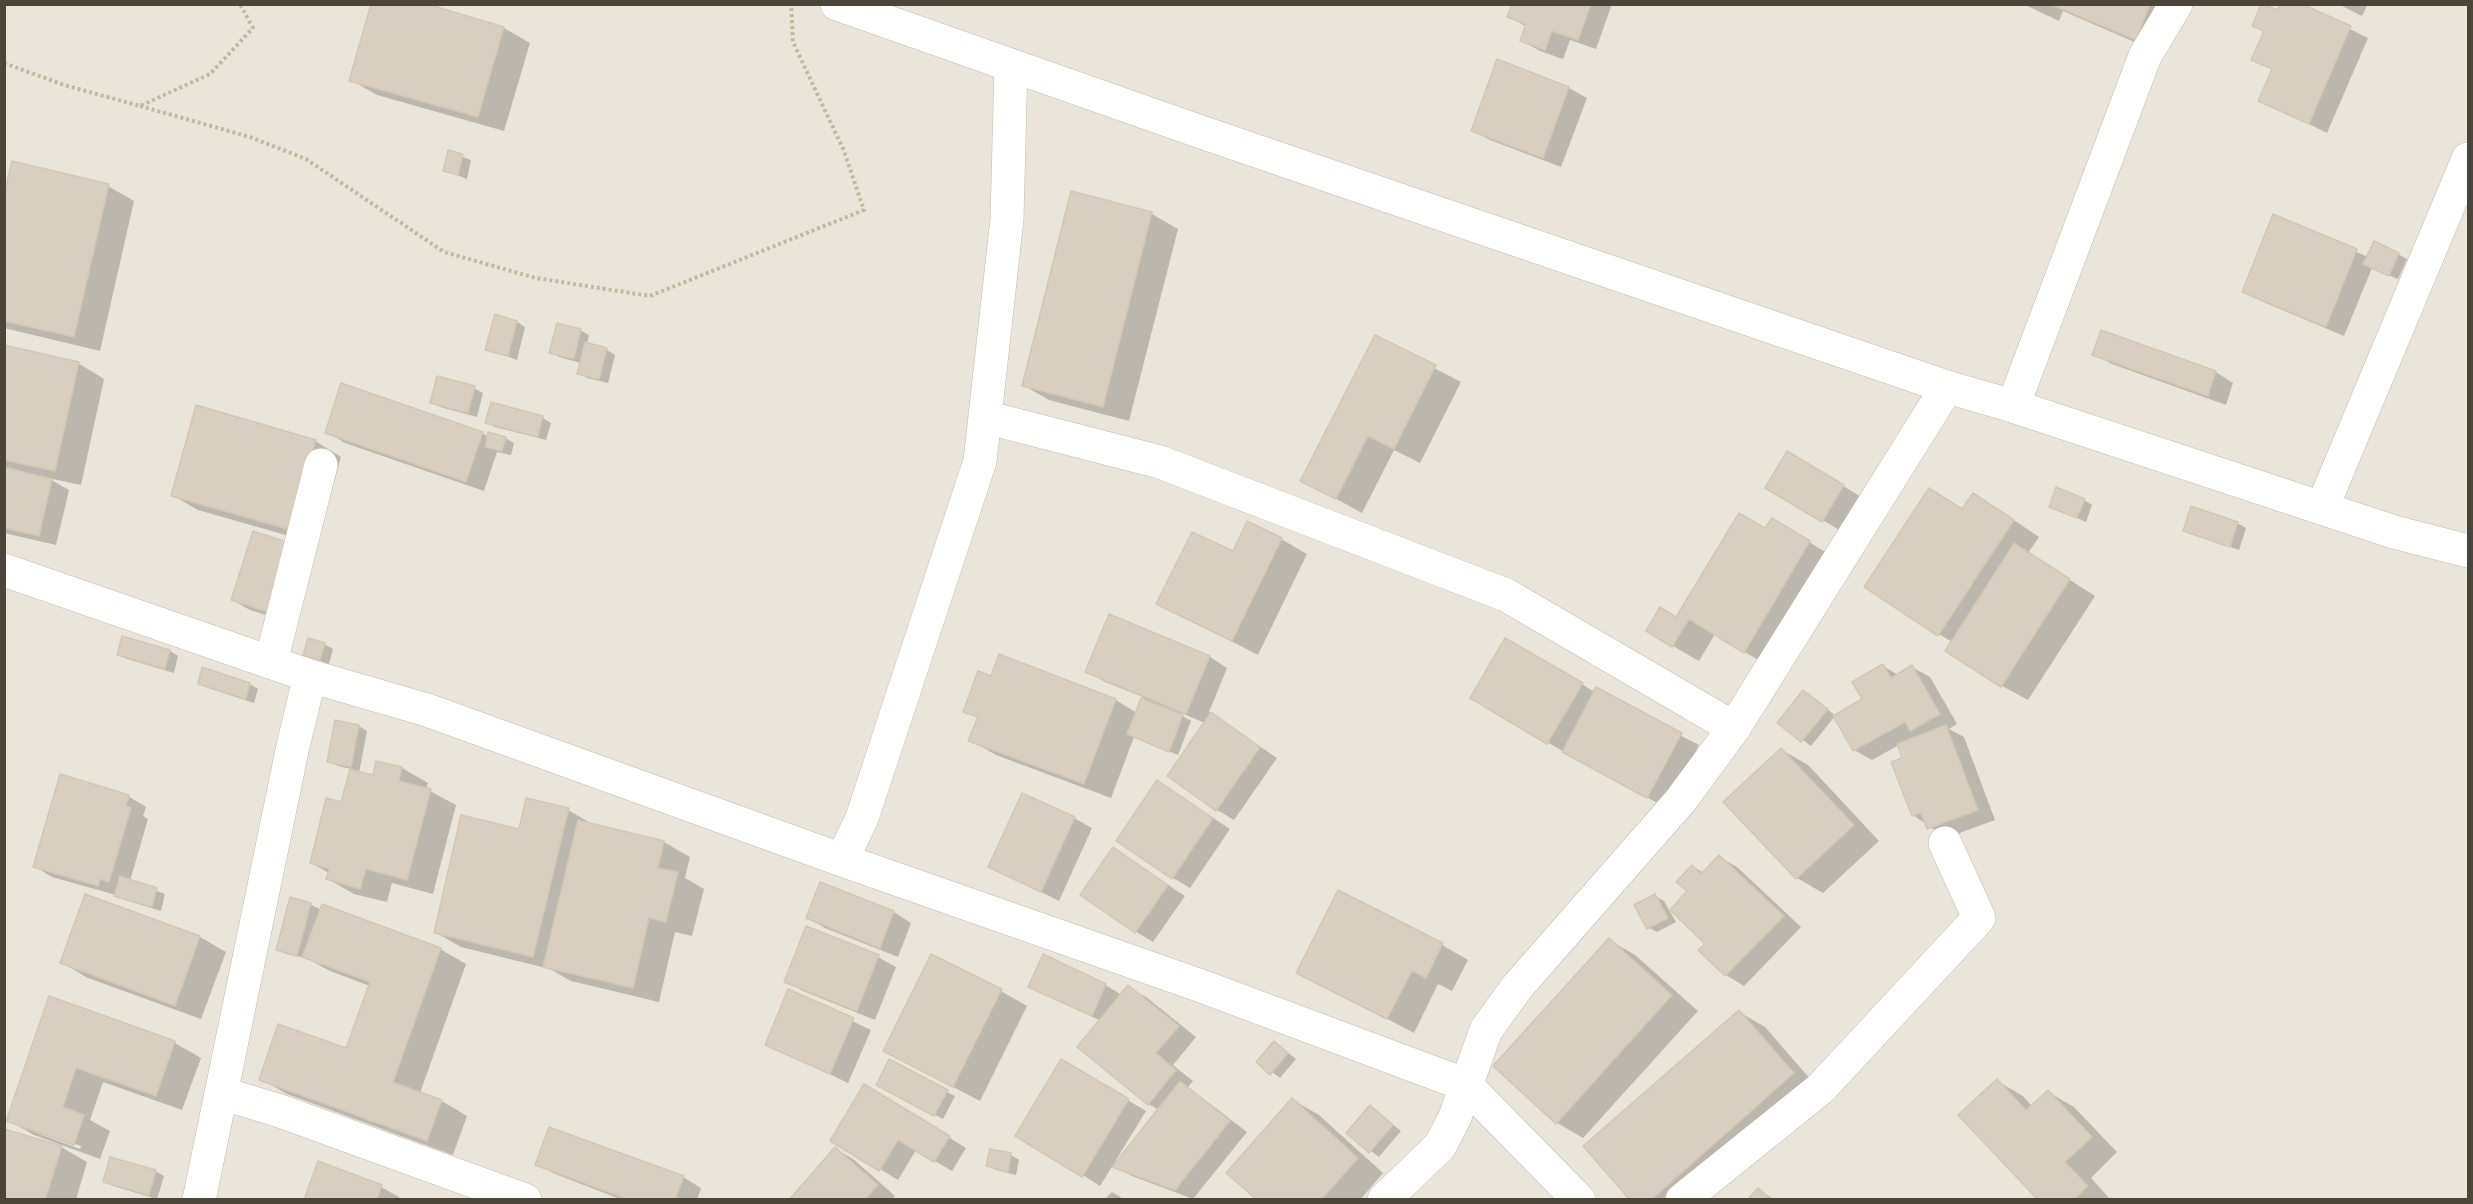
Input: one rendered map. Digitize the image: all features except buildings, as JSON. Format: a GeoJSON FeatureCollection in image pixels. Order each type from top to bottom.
{"type":"FeatureCollection","features":[{"type":"Feature","properties":{"kind":"street"},"geometry":{"type":"LineString","coordinates":[[837,4],[1224,140],[1947,387],[2013,406],[2394,532],[2469,551]]}},
{"type":"Feature","properties":{"kind":"street"},"geometry":{"type":"LineString","coordinates":[[2013,406],[2145,56],[2176,4]]}},
{"type":"Feature","properties":{"kind":"street"},"geometry":{"type":"LineString","coordinates":[[842,860],[862,818],[980,461],[1007,219],[1011,65]]}},
{"type":"Feature","properties":{"kind":"street"},"geometry":{"type":"LineString","coordinates":[[2322,508],[2469,159]]}},
{"type":"Feature","properties":{"kind":"street"},"geometry":{"type":"LineString","coordinates":[[1384,1200],[1440,1146],[1455,1117],[1486,1030],[1518,986],[1681,800],[1734,728],[1947,387]]}},
{"type":"Feature","properties":{"kind":"street"},"geometry":{"type":"LineString","coordinates":[[985,417],[1160,462],[1506,595],[1734,728]]}},
{"type":"Feature","properties":{"kind":"street"},"geometry":{"type":"LineString","coordinates":[[271,662],[321,465]]}},
{"type":"Feature","properties":{"kind":"street"},"geometry":{"type":"LineString","coordinates":[[4,570],[310,676],[427,710],[842,860],[1204,987],[1466,1085],[1579,1200]]}},
{"type":"Feature","properties":{"kind":"street"},"geometry":{"type":"LineString","coordinates":[[198,1200],[293,746],[310,676]]}},
{"type":"Feature","properties":{"kind":"street"},"geometry":{"type":"LineString","coordinates":[[1682,1200],[1820,1089],[1978,918],[1945,843]]}},
{"type":"Feature","properties":{"kind":"street"},"geometry":{"type":"LineString","coordinates":[[221,1093],[280,1111],[525,1200]]}},
{"type":"Feature","properties":{"kind":"path"},"geometry":{"type":"LineString","coordinates":[[140,106],[210,74],[253,28],[240,4]]}},
{"type":"Feature","properties":{"kind":"path"},"geometry":{"type":"LineString","coordinates":[[4,63],[64,85],[250,137],[306,159],[444,252],[536,278],[650,296],[864,210],[844,151],[793,42],[791,4]]}},
{"type":"Feature","properties":{"kind":"shaded area"},"geometry":{"type":"Polygon","coordinates":[[[5,5],[2468,5],[2468,1199],[5,1199],[5,5]]]}}]}
